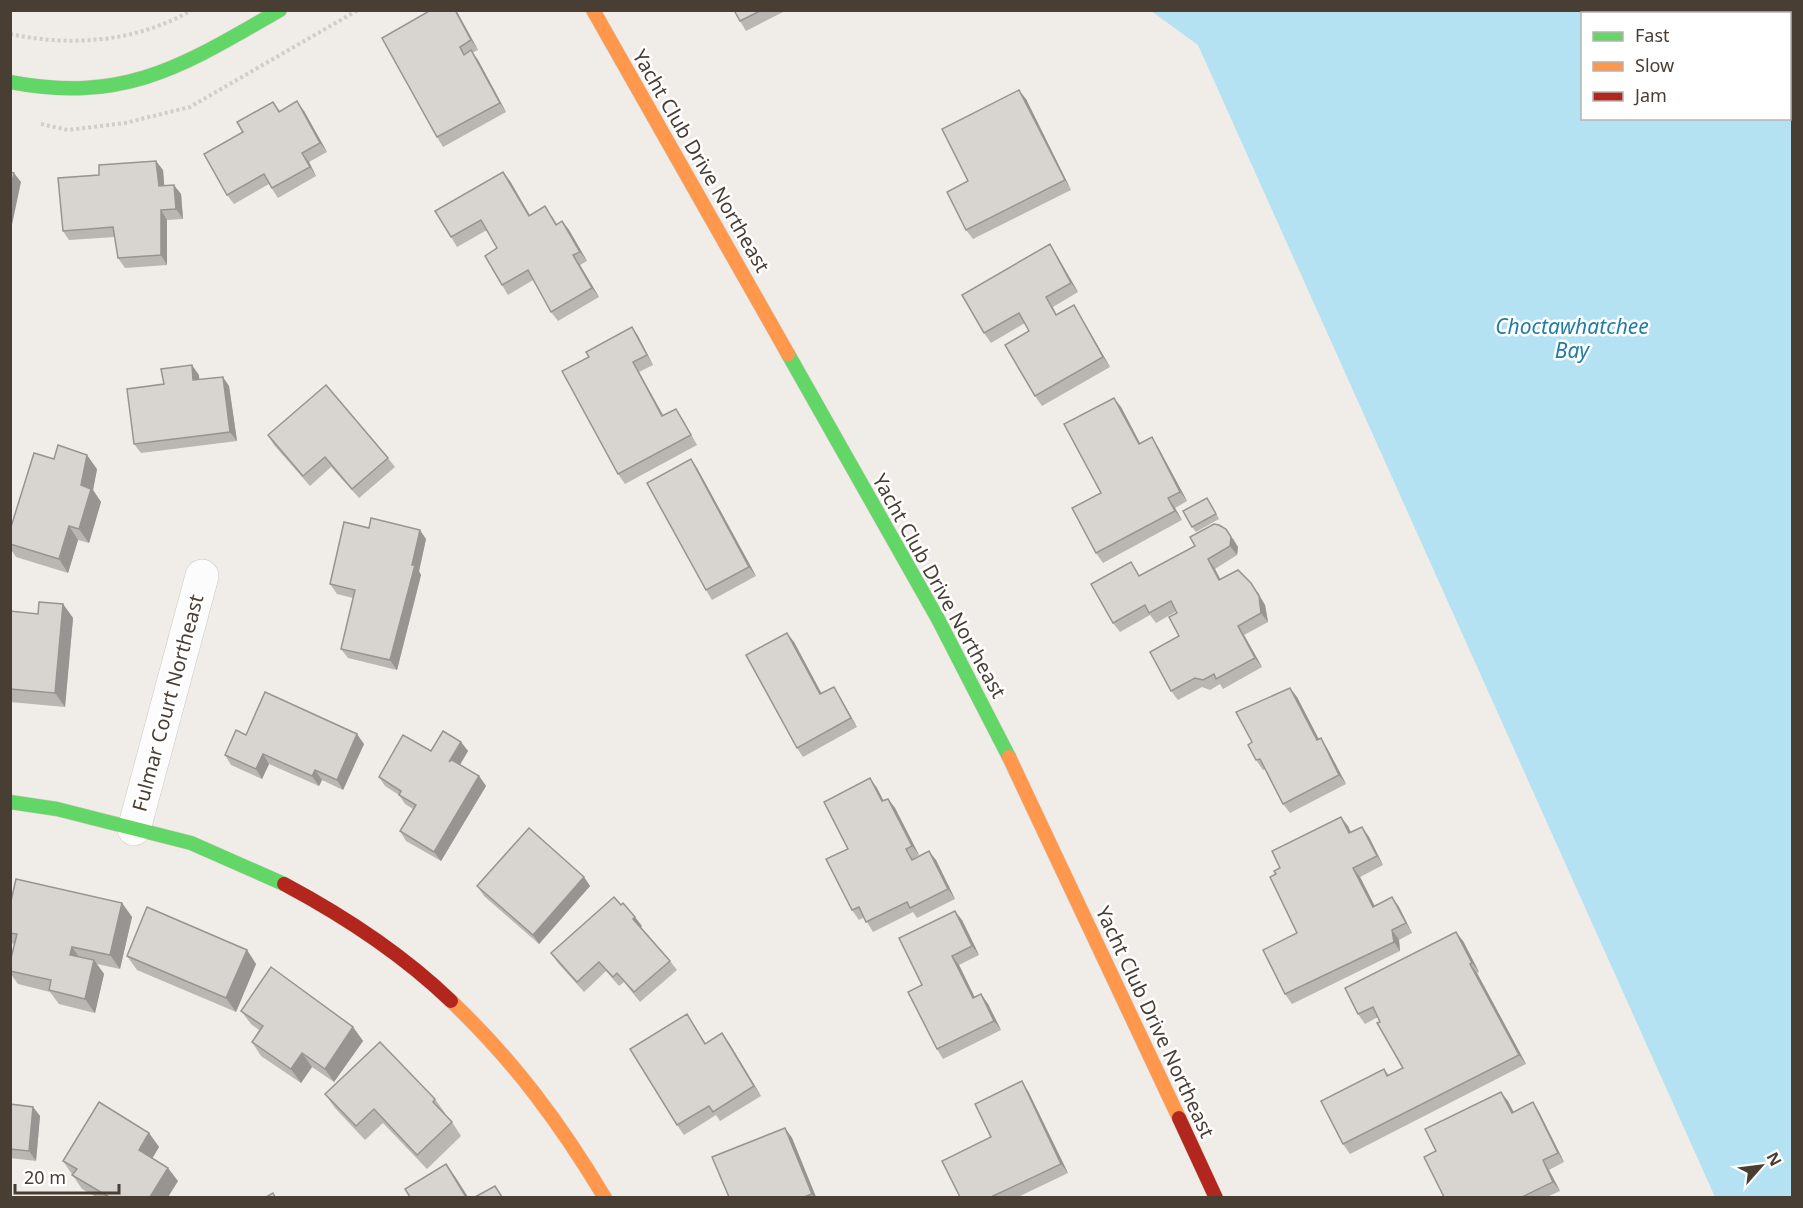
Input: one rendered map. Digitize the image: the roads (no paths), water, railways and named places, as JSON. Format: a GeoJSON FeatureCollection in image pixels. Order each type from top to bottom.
{"type":"FeatureCollection","features":[{"type":"Feature","properties":{"kind":"street"},"geometry":{"type":"LineString","coordinates":[[10,82],[34,87],[102,88],[166,71],[280,10]]}},
{"type":"Feature","properties":{"kind":"street","name":"Yacht Club Drive Northeast"},"geometry":{"type":"LineString","coordinates":[[593,10],[938,619],[1006,750],[1216,1197]]}},
{"type":"Feature","properties":{"kind":"street","name":"Fulmar Court Northeast"},"geometry":{"type":"LineString","coordinates":[[134,829],[202,576]]}},
{"type":"Feature","properties":{"kind":"street"},"geometry":{"type":"LineString","coordinates":[[10,802],[58,808],[207,848],[278,880],[326,906],[378,940],[452,1000],[508,1056],[557,1118],[584,1158],[605,1197]]}},
{"type":"Feature","properties":{"kind":"water","name":"Choctawhatchee Bay"},"geometry":{"type":"Polygon","coordinates":[[[1151,11],[1792,11],[1792,1197],[1715,1197],[1198,45],[1151,11]]]}}]}
